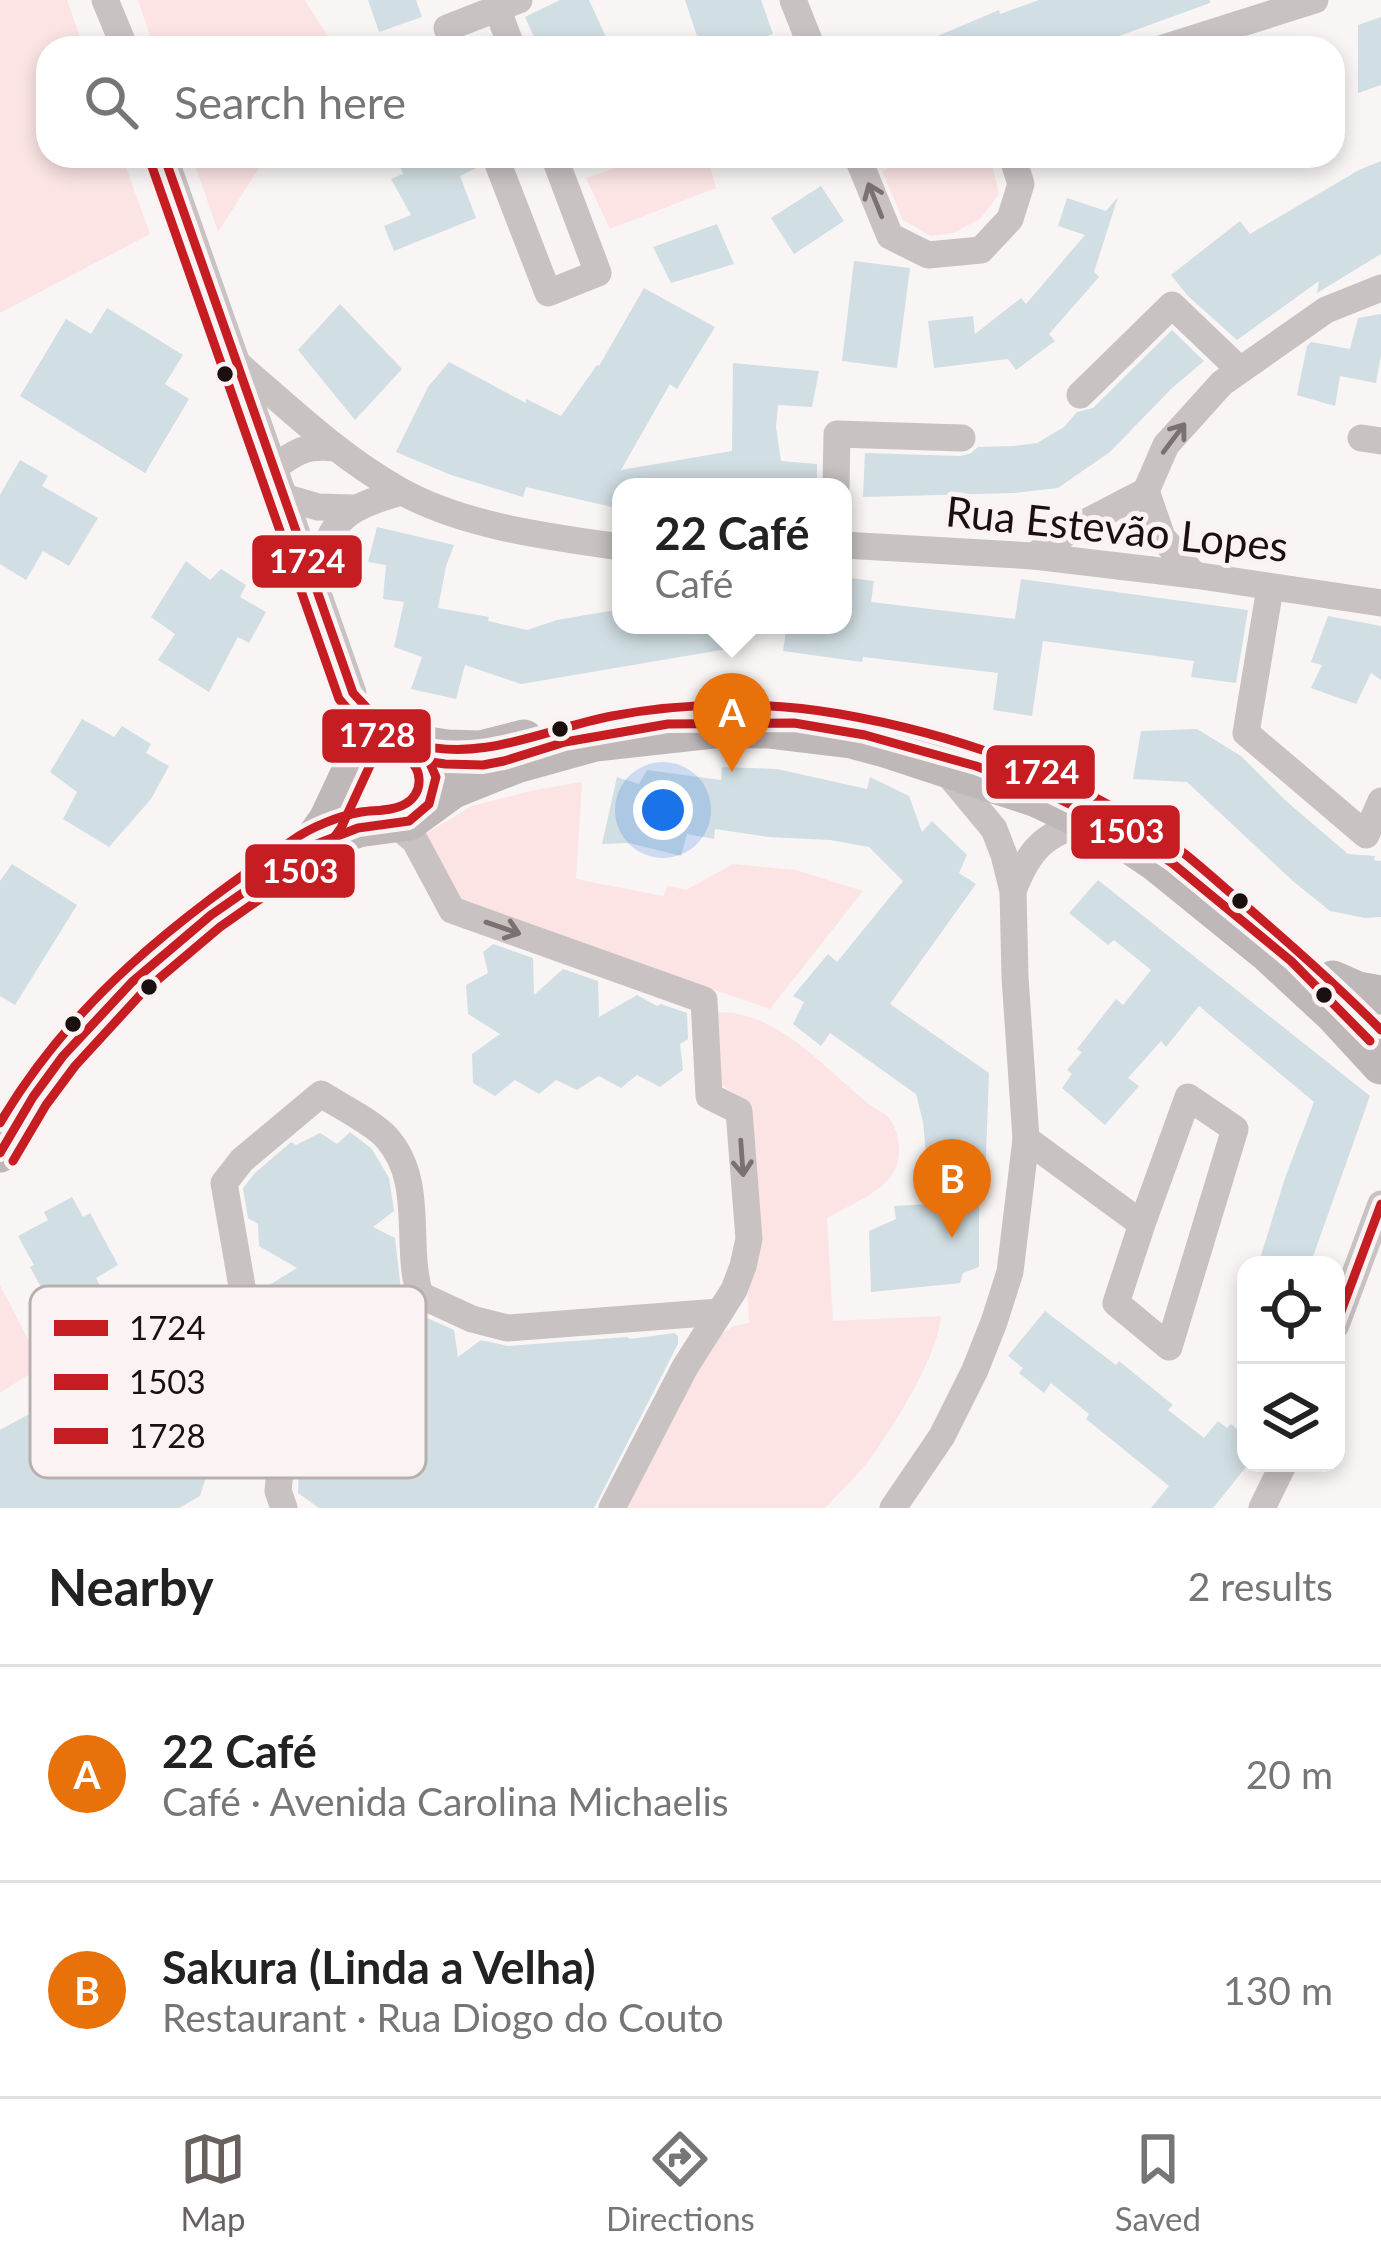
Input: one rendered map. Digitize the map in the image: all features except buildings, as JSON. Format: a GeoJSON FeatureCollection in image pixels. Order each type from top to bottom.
{"type":"FeatureCollection","features":[{"type":"Feature","properties":{"kind":"street"},"geometry":{"type":"LineString","coordinates":[[793,0],[807,36]]}},
{"type":"Feature","properties":{"kind":"street"},"geometry":{"type":"LineString","coordinates":[[1200,36],[1315,0]]}},
{"type":"Feature","properties":{"kind":"street"},"geometry":{"type":"LineString","coordinates":[[107,2],[120,36]]}},
{"type":"Feature","properties":{"kind":"street"},"geometry":{"type":"LineString","coordinates":[[449,36],[446,28],[508,4],[511,36]]}},
{"type":"Feature","properties":{"kind":"street"},"geometry":{"type":"LineString","coordinates":[[168,168],[353,693],[350,788],[354,800],[371,818],[389,823],[415,842],[452,910],[704,1000],[709,1096],[739,1111],[748,1238],[743,1266],[612,1508]]}},
{"type":"Feature","properties":{"kind":"street"},"geometry":{"type":"LineString","coordinates":[[500,168],[548,293],[598,273],[559,168]]}},
{"type":"Feature","properties":{"kind":"street"},"geometry":{"type":"LineString","coordinates":[[865,168],[890,236],[928,255],[981,250],[1010,220],[1021,184],[1016,168]]}},
{"type":"Feature","properties":{"kind":"street"},"geometry":{"type":"LineString","coordinates":[[1034,556],[1071,530],[1146,490],[1166,445],[1222,383],[1326,310],[1381,288]]}},
{"type":"Feature","properties":{"kind":"street"},"geometry":{"type":"LineString","coordinates":[[1080,395],[1172,305],[1240,370]]}},
{"type":"Feature","properties":{"kind":"street"},"geometry":{"type":"LineString","coordinates":[[236,362],[335,448],[401,492],[470,519],[612,546]]}},
{"type":"Feature","properties":{"kind":"street"},"geometry":{"type":"LineString","coordinates":[[836,478],[837,434],[962,438]]}},
{"type":"Feature","properties":{"kind":"street"},"geometry":{"type":"LineString","coordinates":[[273,467],[296,452],[316,446],[335,448]]}},
{"type":"Feature","properties":{"kind":"street"},"geometry":{"type":"LineString","coordinates":[[1146,490],[1162,537],[1194,575]]}},
{"type":"Feature","properties":{"kind":"street"},"geometry":{"type":"LineString","coordinates":[[284,497],[319,507],[353,508],[401,492]]}},
{"type":"Feature","properties":{"kind":"street"},"geometry":{"type":"LineString","coordinates":[[317,590],[328,540],[353,508]]}},
{"type":"Feature","properties":{"kind":"street","name":"Rua Estevão Lopes"},"geometry":{"type":"LineString","coordinates":[[852,546],[1034,556],[1381,603]]}},
{"type":"Feature","properties":{"kind":"street"},"geometry":{"type":"LineString","coordinates":[[1270,588],[1246,734],[1366,835],[1381,801]]}},
{"type":"Feature","properties":{"kind":"street"},"geometry":{"type":"LineString","coordinates":[[353,693],[425,752],[436,777],[429,804]]}},
{"type":"Feature","properties":{"kind":"street"},"geometry":{"type":"LineString","coordinates":[[309,847],[328,820],[360,752],[387,738],[481,750],[617,716],[720,706],[795,708],[868,720],[981,752],[1051,778],[1134,819],[1301,950],[1381,1030]]}},
{"type":"Feature","properties":{"kind":"street"},"geometry":{"type":"LineString","coordinates":[[0,1153],[32,1097],[63,1056],[132,982],[211,915],[309,847],[358,828],[409,821],[467,781],[595,742],[722,728],[851,739],[938,763],[1089,821],[1156,862],[1267,952],[1381,1065]]}},
{"type":"Feature","properties":{"kind":"street"},"geometry":{"type":"LineString","coordinates":[[892,1508],[942,1436],[994,1322],[1010,1272],[1026,1139],[1013,891],[994,829],[938,763]]}},
{"type":"Feature","properties":{"kind":"street"},"geometry":{"type":"LineString","coordinates":[[1013,891],[1034,849],[1067,827],[1089,821]]}},
{"type":"Feature","properties":{"kind":"street"},"geometry":{"type":"LineString","coordinates":[[1333,980],[1358,992],[1381,995]]}},
{"type":"Feature","properties":{"kind":"street"},"geometry":{"type":"LineString","coordinates":[[242,1286],[224,1183],[242,1160],[321,1094],[385,1136],[403,1165],[411,1193],[418,1286]]}},
{"type":"Feature","properties":{"kind":"street"},"geometry":{"type":"LineString","coordinates":[[1188,1097],[1235,1129],[1168,1347],[1116,1303],[1142,1224],[1165,1160],[1188,1097]]}},
{"type":"Feature","properties":{"kind":"street"},"geometry":{"type":"LineString","coordinates":[[1026,1139],[1142,1224]]}},
{"type":"Feature","properties":{"kind":"street"},"geometry":{"type":"LineString","coordinates":[[1345,1301],[1381,1204]]}},
{"type":"Feature","properties":{"kind":"street"},"geometry":{"type":"LineString","coordinates":[[426,1298],[472,1319],[507,1328],[719,1312]]}},
{"type":"Feature","properties":{"kind":"street"},"geometry":{"type":"LineString","coordinates":[[1262,1508],[1280,1472]]}},
{"type":"Feature","properties":{"kind":"street"},"geometry":{"type":"LineString","coordinates":[[279,1478],[284,1508]]}},
{"type":"Feature","properties":{"kind":"shaded area"},"geometry":{"type":"Polygon","coordinates":[[[0,0],[67,0],[80,36],[36,36],[36,168],[126,168],[150,234],[0,313],[0,0]]]}},
{"type":"Feature","properties":{"kind":"shaded area"},"geometry":{"type":"Polygon","coordinates":[[[138,0],[305,0],[328,36],[150,36],[138,0]]]}},
{"type":"Feature","properties":{"kind":"shaded area"},"geometry":{"type":"Polygon","coordinates":[[[196,168],[259,168],[218,232],[196,168]]]}},
{"type":"Feature","properties":{"kind":"shaded area"},"geometry":{"type":"Polygon","coordinates":[[[616,168],[710,168],[716,188],[610,229],[586,178],[616,168]]]}},
{"type":"Feature","properties":{"kind":"shaded area"},"geometry":{"type":"Polygon","coordinates":[[[993,168],[999,194],[980,219],[953,233],[931,236],[903,220],[882,171],[993,168]]]}},
{"type":"Feature","properties":{"kind":"shaded area"},"geometry":{"type":"Polygon","coordinates":[[[582,782],[576,879],[663,896],[668,886],[686,890],[733,864],[796,870],[863,891],[770,1009],[454,900],[425,834],[472,806],[582,782]]]}},
{"type":"Feature","properties":{"kind":"shaded area"},"geometry":{"type":"Polygon","coordinates":[[[717,1012],[739,1014],[779,1030],[886,1115],[895,1129],[899,1157],[890,1178],[827,1218],[833,1321],[941,1316],[932,1351],[902,1410],[870,1459],[825,1508],[624,1508],[715,1339],[733,1326],[749,1323],[748,1103],[719,1083],[717,1012]]]}},
{"type":"Feature","properties":{"kind":"shaded area"},"geometry":{"type":"Polygon","coordinates":[[[0,1285],[30,1343],[30,1374],[0,1393],[0,1285]]]}},
{"type":"Feature","properties":{"kind":"transit line","name":"1728"},"geometry":{"type":"LineString","coordinates":[[0,1123],[60,1038],[169,932],[300,835],[344,816],[401,806],[413,798],[419,785],[409,759],[367,728],[339,699],[152,168]]}},
{"type":"Feature","properties":{"kind":"transit line","name":"1724"},"geometry":{"type":"LineString","coordinates":[[168,168],[353,693],[389,729],[416,744],[465,749],[515,742],[640,711],[755,705],[840,714],[963,744],[1081,790],[1164,838],[1285,940],[1381,1030]]}},
{"type":"Feature","properties":{"kind":"transit line","name":"1724"},"geometry":{"type":"LineString","coordinates":[[0,1153],[63,1056],[132,982],[211,915],[309,847],[358,828],[409,821],[429,804],[436,777],[425,752],[370,711]]}},
{"type":"Feature","properties":{"kind":"transit line","name":"1503"},"geometry":{"type":"LineString","coordinates":[[13,1161],[75,1066],[142,993],[220,927],[320,857],[379,756],[399,753],[445,764],[483,765],[565,742],[668,724],[794,723],[865,735],[976,766],[1045,792],[1126,832],[1172,863],[1291,961],[1370,1041]]}},
{"type":"Feature","properties":{"kind":"transit line","name":"1724"},"geometry":{"type":"LineString","coordinates":[[1345,1301],[1381,1204]]}},
{"type":"Feature","properties":{"kind":"place","name":"22 Café"},"geometry":{"type":"Point","coordinates":[732,772]}},
{"type":"Feature","properties":{"kind":"place","name":"Sakura (Linda a Velha)"},"geometry":{"type":"Point","coordinates":[952,1238]}}]}
